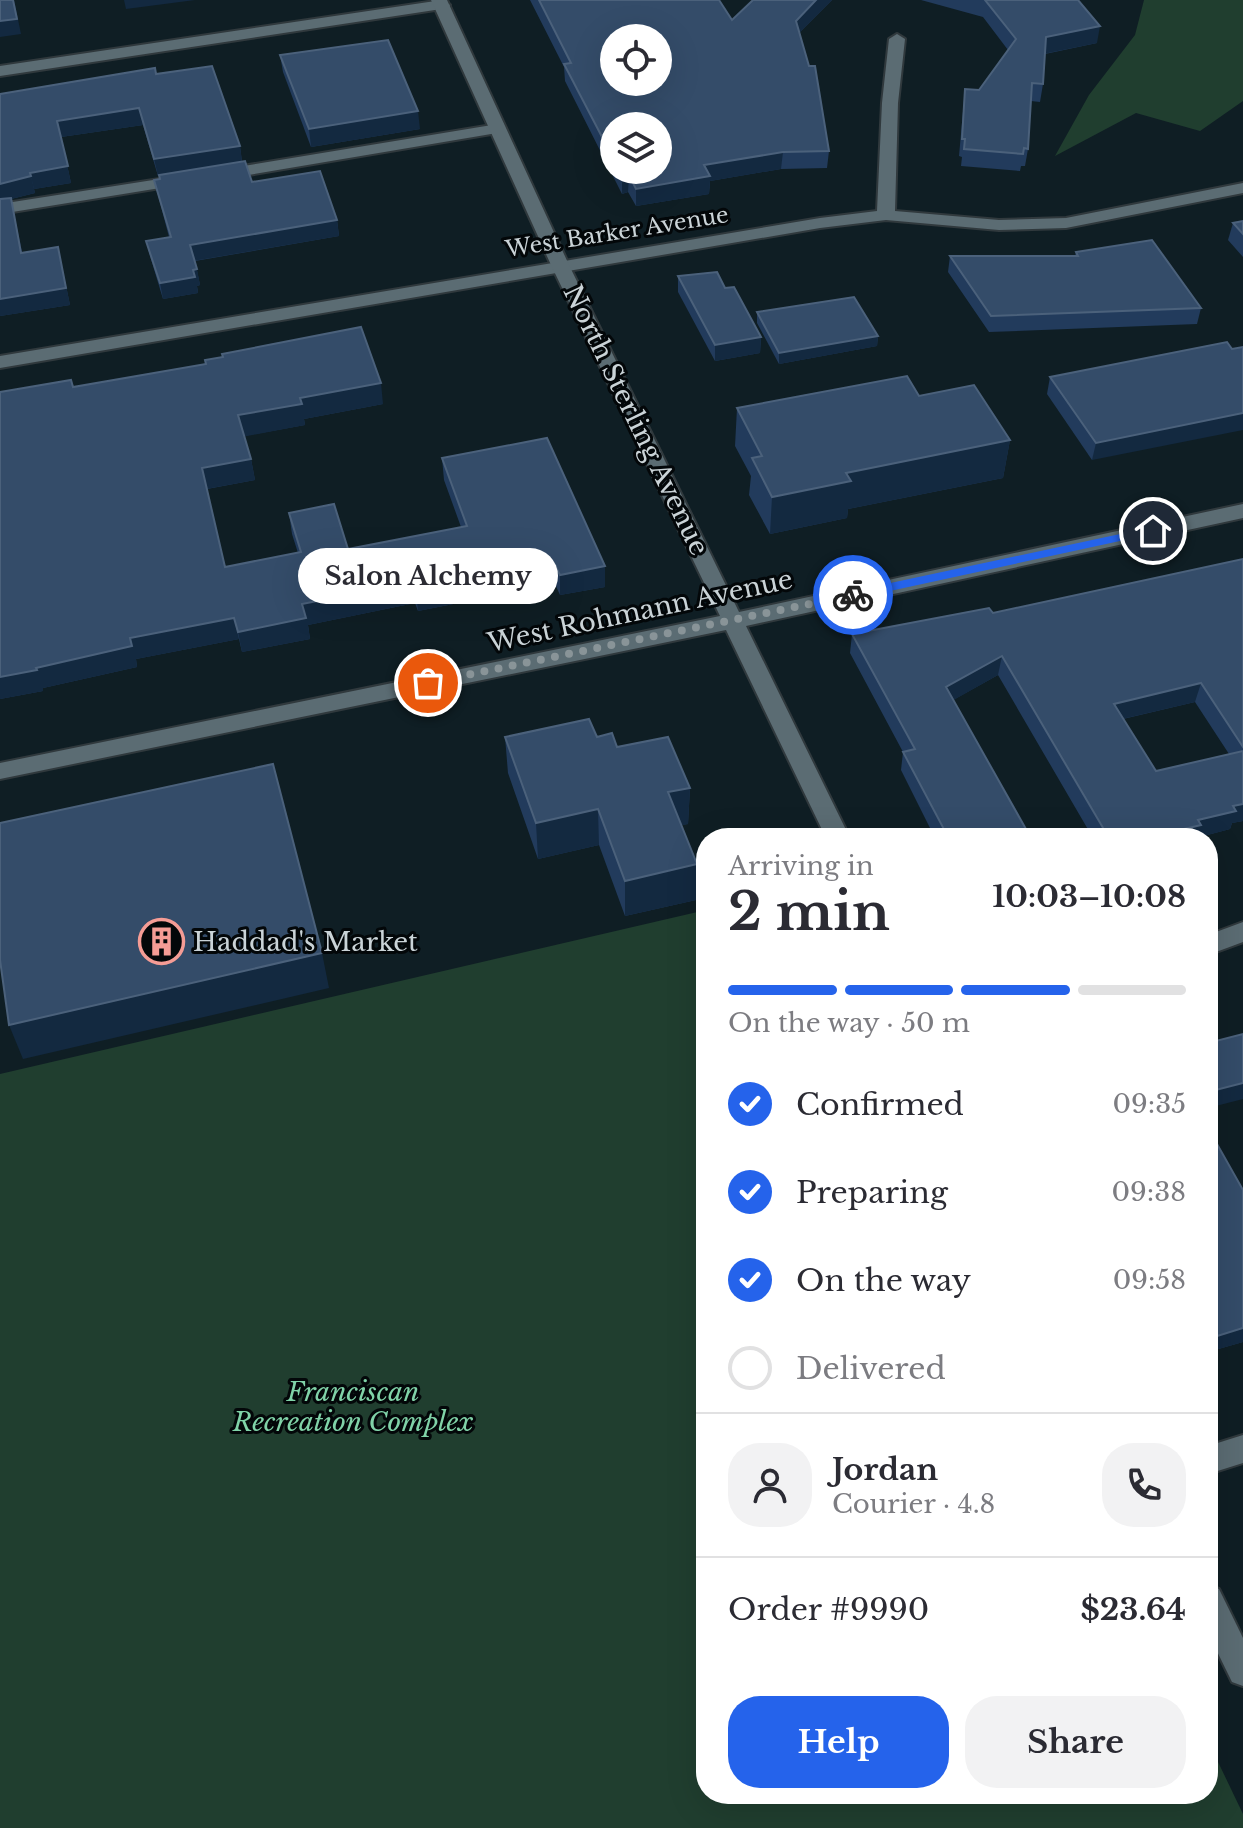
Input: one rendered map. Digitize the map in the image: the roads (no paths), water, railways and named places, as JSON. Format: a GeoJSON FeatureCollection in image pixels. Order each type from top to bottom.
{"type":"FeatureCollection","features":[{"type":"Feature","properties":{"kind":"street"},"geometry":{"type":"LineString","coordinates":[[0,71],[440,3]]}},
{"type":"Feature","properties":{"kind":"street","name":"North Sterling Avenue"},"geometry":{"type":"LineString","coordinates":[[440,3],[560,265],[833,828]]}},
{"type":"Feature","properties":{"kind":"street"},"geometry":{"type":"LineString","coordinates":[[886,215],[890,103],[897,39]]}},
{"type":"Feature","properties":{"kind":"street","name":"West Barker Avenue"},"geometry":{"type":"LineString","coordinates":[[0,362],[560,265],[886,215],[999,225],[1066,223],[1243,188]]}},
{"type":"Feature","properties":{"kind":"street","name":"West Rohmann Avenue"},"geometry":{"type":"LineString","coordinates":[[0,771],[733,621],[1243,511]]}},
{"type":"Feature","properties":{"kind":"street"},"geometry":{"type":"LineString","coordinates":[[1218,941],[1243,932]]}},
{"type":"Feature","properties":{"kind":"street"},"geometry":{"type":"LineString","coordinates":[[1218,1457],[1243,1449]]}},
{"type":"Feature","properties":{"kind":"street"},"geometry":{"type":"LineString","coordinates":[[1218,1620],[1243,1671]]}},
{"type":"Feature","properties":{"kind":"lane"},"geometry":{"type":"LineString","coordinates":[[0,209],[498,129]]}},
{"type":"Feature","properties":{"kind":"place","name":"Salon Alchemy"},"geometry":{"type":"Point","coordinates":[428,683]}},
{"type":"Feature","properties":{"kind":"place","name":"Haddad's Market"},"geometry":{"type":"Point","coordinates":[162,942]}},
{"type":"Feature","properties":{"kind":"park label","name":"Franciscan Recreation Complex"},"geometry":{"type":"Point","coordinates":[353,1407]}}]}
